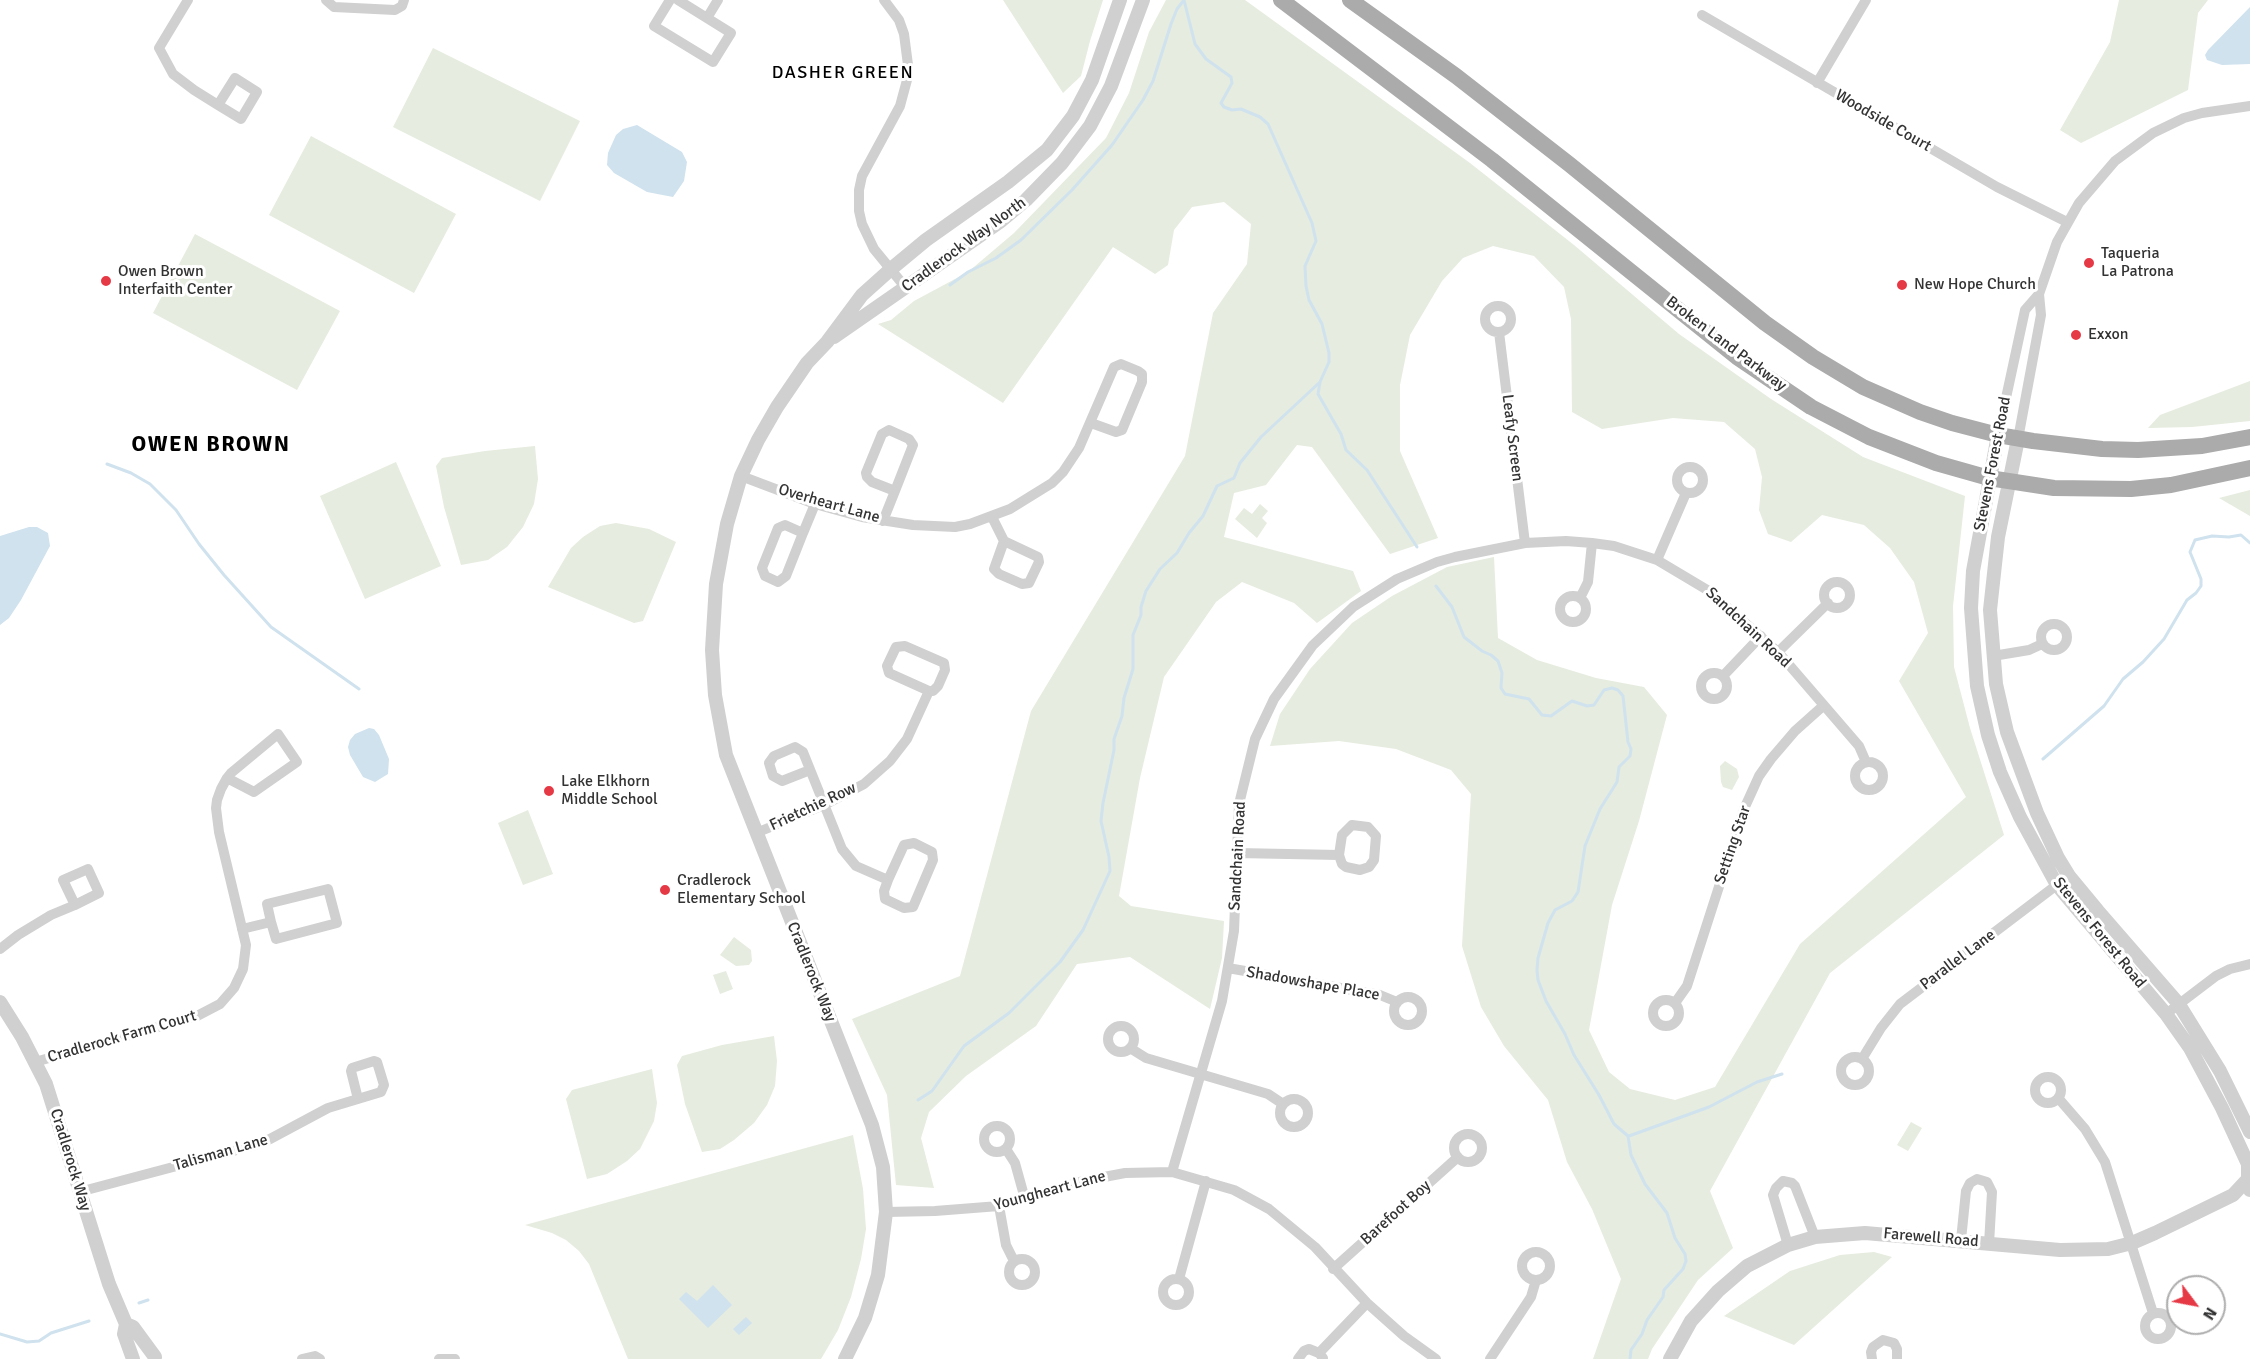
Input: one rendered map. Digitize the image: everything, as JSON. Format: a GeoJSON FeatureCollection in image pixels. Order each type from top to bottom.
{"type":"FeatureCollection","features":[{"type":"Feature","properties":{"kind":"main road","name":"Broken Land Parkway"},"geometry":{"type":"LineString","coordinates":[[1281,0],[1526,187],[1737,357],[1811,407],[1869,437],[1936,463],[1989,478],[2054,488],[2130,489],[2181,483],[2250,468]]}},
{"type":"Feature","properties":{"kind":"main road"},"geometry":{"type":"LineString","coordinates":[[1350,0],[1456,76],[1765,323],[1835,371],[1890,399],[1952,423],[1998,435],[2102,449],[2138,450],[2202,446],[2250,437]]}},
{"type":"Feature","properties":{"kind":"street"},"geometry":{"type":"LineString","coordinates":[[188,0],[159,48],[173,75],[218,105]]}},
{"type":"Feature","properties":{"kind":"street"},"geometry":{"type":"LineString","coordinates":[[326,0],[334,7],[395,10],[402,6],[404,0]]}},
{"type":"Feature","properties":{"kind":"street"},"geometry":{"type":"LineString","coordinates":[[670,0],[654,26],[713,62],[731,33],[678,0]]}},
{"type":"Feature","properties":{"kind":"street"},"geometry":{"type":"LineString","coordinates":[[707,18],[718,0]]}},
{"type":"Feature","properties":{"kind":"street"},"geometry":{"type":"LineString","coordinates":[[884,0],[899,20],[904,34],[908,65],[907,80],[900,106],[862,176],[859,190],[860,211],[867,236],[906,288]]}},
{"type":"Feature","properties":{"kind":"street","name":"Cradlerock Way North"},"geometry":{"type":"LineString","coordinates":[[741,476],[758,440],[792,382],[827,342],[862,295],[943,228],[1008,182],[1054,141],[1073,116],[1092,80],[1120,0]]}},
{"type":"Feature","properties":{"kind":"street","name":"Cradlerock Way North"},"geometry":{"type":"LineString","coordinates":[[827,342],[1001,221],[1026,200],[1062,163],[1090,126],[1112,86],[1143,0]]}},
{"type":"Feature","properties":{"kind":"street"},"geometry":{"type":"LineString","coordinates":[[1818,83],[1866,0]]}},
{"type":"Feature","properties":{"kind":"street","name":"Woodside Court"},"geometry":{"type":"LineString","coordinates":[[1702,15],[1997,187],[2067,222]]}},
{"type":"Feature","properties":{"kind":"street","name":"Stevens Forest Road"},"geometry":{"type":"LineString","coordinates":[[2250,106],[2220,109],[2184,118],[2139,142],[2103,172],[2067,222],[2050,259],[2039,294],[2041,315],[1993,573],[1990,610],[1996,684],[2007,732],[2037,813],[2058,858],[2069,876],[2178,1004],[2204,1042],[2250,1132]]}},
{"type":"Feature","properties":{"kind":"street","name":"Stevens Forest Road"},"geometry":{"type":"LineString","coordinates":[[2039,294],[2025,310],[1989,478],[1973,571],[1972,637],[1977,686],[1988,735],[2000,772],[2024,826],[2057,885],[2166,1014],[2190,1048],[2240,1146],[2248,1164],[2249,1179]]}},
{"type":"Feature","properties":{"kind":"street","name":"Leafy Screen"},"geometry":{"type":"LineString","coordinates":[[1499,332],[1526,543]]}},
{"type":"Feature","properties":{"kind":"street","name":"Overheart Lane"},"geometry":{"type":"LineString","coordinates":[[741,476],[815,504],[883,520],[939,527],[970,524],[1010,509],[1052,483],[1072,460],[1091,423],[1114,367],[1121,364],[1142,374],[1142,382],[1122,430],[1116,432],[1091,423]]}},
{"type":"Feature","properties":{"kind":"street"},"geometry":{"type":"LineString","coordinates":[[883,520],[896,491],[913,445],[909,439],[889,430],[882,434],[866,473],[872,482],[896,491]]}},
{"type":"Feature","properties":{"kind":"street","name":"Cradlerock Way"},"geometry":{"type":"LineString","coordinates":[[741,476],[727,524],[716,584],[712,650],[715,695],[726,754],[872,1125],[882,1167],[886,1212],[882,1252],[873,1295],[845,1359]]}},
{"type":"Feature","properties":{"kind":"street"},"geometry":{"type":"LineString","coordinates":[[1657,560],[1686,493]]}},
{"type":"Feature","properties":{"kind":"street"},"geometry":{"type":"LineString","coordinates":[[803,532],[785,525],[778,528],[762,568],[765,576],[778,582],[786,576],[815,504]]}},
{"type":"Feature","properties":{"kind":"street"},"geometry":{"type":"LineString","coordinates":[[992,517],[1004,541],[1038,557],[1039,562],[1029,583],[1023,584],[999,574],[994,569],[1004,541]]}},
{"type":"Feature","properties":{"kind":"street","name":"Sandchain Road"},"geometry":{"type":"LineString","coordinates":[[1172,1172],[1222,1001],[1234,931],[1239,804],[1256,739],[1274,699],[1303,656],[1319,638],[1362,601],[1397,579],[1416,570],[1474,551],[1526,543],[1566,541],[1592,543],[1614,546],[1657,560],[1709,591],[1778,652],[1859,746],[1866,762]]}},
{"type":"Feature","properties":{"kind":"street"},"geometry":{"type":"LineString","coordinates":[[1580,598],[1588,582],[1592,543]]}},
{"type":"Feature","properties":{"kind":"street"},"geometry":{"type":"LineString","coordinates":[[1778,652],[1828,603]]}},
{"type":"Feature","properties":{"kind":"street"},"geometry":{"type":"LineString","coordinates":[[1723,676],[1761,636]]}},
{"type":"Feature","properties":{"kind":"street"},"geometry":{"type":"LineString","coordinates":[[1993,656],[2029,650],[2043,644]]}},
{"type":"Feature","properties":{"kind":"street","name":"Frietchie Row"},"geometry":{"type":"LineString","coordinates":[[905,646],[944,663],[945,670],[938,686],[933,691],[929,691],[889,673],[887,666],[896,647],[905,646]]}},
{"type":"Feature","properties":{"kind":"street","name":"Frietchie Row"},"geometry":{"type":"LineString","coordinates":[[756,833],[824,805],[864,784],[890,761],[907,739],[929,691]]}},
{"type":"Feature","properties":{"kind":"street","name":"Setting Star"},"geometry":{"type":"LineString","coordinates":[[1675,1003],[1686,986],[1744,809],[1759,776],[1795,731],[1823,706]]}},
{"type":"Feature","properties":{"kind":"street","name":"Cradlerock Farm Court"},"geometry":{"type":"LineString","coordinates":[[35,1062],[197,1016],[220,1004],[234,988],[243,969],[246,945],[217,819],[217,800],[227,778],[237,767],[278,734],[297,762],[254,792],[227,778]]}},
{"type":"Feature","properties":{"kind":"street"},"geometry":{"type":"LineString","coordinates":[[810,770],[847,857],[866,872],[888,880]]}},
{"type":"Feature","properties":{"kind":"street"},"geometry":{"type":"LineString","coordinates":[[1363,825],[1374,832],[1376,854],[1369,867],[1352,870],[1342,864],[1339,855],[1342,835],[1348,827],[1363,825]]}},
{"type":"Feature","properties":{"kind":"street"},"geometry":{"type":"LineString","coordinates":[[914,843],[932,852],[933,860],[913,907],[904,908],[885,899],[884,891],[888,880],[904,845],[914,843]]}},
{"type":"Feature","properties":{"kind":"street"},"geometry":{"type":"LineString","coordinates":[[1237,853],[1339,855]]}},
{"type":"Feature","properties":{"kind":"street","name":"Parallel Lane"},"geometry":{"type":"LineString","coordinates":[[1862,1059],[1881,1028],[1900,1005],[2069,876]]}},
{"type":"Feature","properties":{"kind":"street"},"geometry":{"type":"LineString","coordinates":[[328,889],[337,923],[276,939],[271,922],[267,904],[328,889]]}},
{"type":"Feature","properties":{"kind":"street"},"geometry":{"type":"LineString","coordinates":[[0,949],[51,915],[75,904]]}},
{"type":"Feature","properties":{"kind":"street"},"geometry":{"type":"LineString","coordinates":[[242,929],[271,922]]}},
{"type":"Feature","properties":{"kind":"street"},"geometry":{"type":"LineString","coordinates":[[2166,1014],[2216,976],[2230,969],[2250,964]]}},
{"type":"Feature","properties":{"kind":"street","name":"Shadowshape Place"},"geometry":{"type":"LineString","coordinates":[[1228,968],[1380,995],[1397,1002]]}},
{"type":"Feature","properties":{"kind":"street","name":"Cradlerock Way"},"geometry":{"type":"LineString","coordinates":[[0,1002],[35,1062],[55,1108],[109,1284],[126,1324],[124,1334],[135,1359]]}},
{"type":"Feature","properties":{"kind":"street"},"geometry":{"type":"LineString","coordinates":[[1130,1048],[1146,1058],[1268,1094],[1283,1104]]}},
{"type":"Feature","properties":{"kind":"street","name":"Talisman Lane"},"geometry":{"type":"LineString","coordinates":[[79,1192],[252,1146],[328,1108],[358,1099]]}},
{"type":"Feature","properties":{"kind":"street"},"geometry":{"type":"LineString","coordinates":[[2059,1099],[2085,1129],[2105,1162],[2153,1313]]}},
{"type":"Feature","properties":{"kind":"street"},"geometry":{"type":"LineString","coordinates":[[1006,1149],[1015,1163],[1026,1199]]}},
{"type":"Feature","properties":{"kind":"street","name":"Barefoot Boy"},"geometry":{"type":"LineString","coordinates":[[1334,1269],[1458,1157]]}},
{"type":"Feature","properties":{"kind":"street","name":"Youngheart Lane"},"geometry":{"type":"LineString","coordinates":[[886,1212],[999,1206],[1104,1176],[1172,1172],[1206,1181],[1234,1190],[1269,1209],[1300,1233],[1367,1303],[1404,1336],[1436,1359]]}},
{"type":"Feature","properties":{"kind":"street"},"geometry":{"type":"LineString","coordinates":[[1961,1240],[1966,1191],[1973,1180],[1982,1179],[1987,1182],[1992,1192],[1989,1244]]}},
{"type":"Feature","properties":{"kind":"street","name":"Farewell Road"},"geometry":{"type":"LineString","coordinates":[[1673,1358],[1691,1321],[1718,1291],[1747,1266],[1788,1245],[1815,1237],[1865,1233],[2073,1251],[2108,1249],[2132,1243],[2233,1195],[2249,1179]]}},
{"type":"Feature","properties":{"kind":"street"},"geometry":{"type":"LineString","coordinates":[[1179,1279],[1206,1181]]}},
{"type":"Feature","properties":{"kind":"street"},"geometry":{"type":"LineString","coordinates":[[1788,1245],[1773,1195],[1783,1181],[1796,1186],[1815,1237]]}},
{"type":"Feature","properties":{"kind":"street","name":"Farewell Road"},"geometry":{"type":"LineString","coordinates":[[2233,1195],[2250,1195]]}},
{"type":"Feature","properties":{"kind":"street"},"geometry":{"type":"LineString","coordinates":[[999,1206],[1006,1245],[1014,1261]]}},
{"type":"Feature","properties":{"kind":"street"},"geometry":{"type":"LineString","coordinates":[[1490,1359],[1530,1297],[1536,1280]]}},
{"type":"Feature","properties":{"kind":"street"},"geometry":{"type":"LineString","coordinates":[[1298,1359],[1304,1351],[1309,1350],[1321,1356],[1367,1303]]}},
{"type":"Feature","properties":{"kind":"street","name":"Cradlerock Way"},"geometry":{"type":"LineString","coordinates":[[126,1324],[133,1327],[156,1358]]}},
{"type":"Feature","properties":{"kind":"street"},"geometry":{"type":"LineString","coordinates":[[1872,1359],[1873,1347],[1883,1340],[1894,1343],[1897,1348],[1897,1359]]}},
{"type":"Feature","properties":{"kind":"street"},"geometry":{"type":"LineString","coordinates":[[135,1359],[144,1355],[156,1358]]}},
{"type":"Feature","properties":{"kind":"street"},"geometry":{"type":"LineString","coordinates":[[302,1359],[315,1356],[320,1359]]}},
{"type":"Feature","properties":{"kind":"street"},"geometry":{"type":"LineString","coordinates":[[439,1359],[455,1359]]}},
{"type":"Feature","properties":{"kind":"shaded area"},"geometry":{"type":"Polygon","coordinates":[[[1003,0],[1103,0],[1081,76],[1063,93],[1003,0]]]}},
{"type":"Feature","properties":{"kind":"shaded area"},"geometry":{"type":"Polygon","coordinates":[[[1166,0],[1245,0],[1470,163],[1574,245],[1679,334],[1771,399],[1863,457],[1965,496],[1953,606],[1954,667],[1970,728],[2004,835],[1830,973],[1710,1191],[1733,1248],[1698,1280],[1652,1349],[1648,1359],[1593,1359],[1621,1279],[1592,1209],[1567,1162],[1548,1100],[1504,1046],[1481,1007],[1462,946],[1471,794],[1451,770],[1396,749],[1339,741],[1270,746],[1280,714],[1310,669],[1352,623],[1392,596],[1447,567],[1494,557],[1498,638],[1537,660],[1596,678],[1644,687],[1667,715],[1639,821],[1612,905],[1589,1030],[1609,1072],[1630,1089],[1675,1100],[1715,1087],[1800,944],[1966,797],[1899,681],[1928,633],[1914,582],[1890,548],[1864,525],[1822,515],[1791,542],[1768,534],[1759,510],[1762,477],[1755,449],[1724,422],[1673,418],[1602,429],[1572,412],[1571,319],[1564,287],[1534,256],[1493,246],[1463,258],[1442,281],[1410,335],[1400,385],[1400,451],[1438,538],[1390,554],[1312,447],[1297,445],[1266,485],[1234,493],[1224,537],[1353,571],[1361,591],[1317,623],[1294,603],[1242,582],[1216,602],[1164,677],[1140,778],[1119,896],[1131,906],[1224,921],[1222,958],[1210,1009],[1130,957],[1077,964],[1036,1026],[966,1076],[929,1112],[921,1138],[934,1188],[896,1185],[887,1095],[852,1019],[960,976],[1031,711],[1185,456],[1213,313],[1247,264],[1251,224],[1224,202],[1192,207],[1174,230],[1168,265],[1155,274],[1113,247],[1003,403],[878,324],[891,320],[914,301],[968,272],[1014,233],[1106,138],[1129,93],[1149,32],[1166,0]]]}},
{"type":"Feature","properties":{"kind":"shaded area"},"geometry":{"type":"Polygon","coordinates":[[[2119,0],[2208,0],[2198,13],[2188,90],[2081,143],[2060,130],[2110,42],[2119,0]]]}},
{"type":"Feature","properties":{"kind":"shaded area"},"geometry":{"type":"Polygon","coordinates":[[[433,48],[580,121],[540,201],[393,127],[433,48]]]}},
{"type":"Feature","properties":{"kind":"shaded area"},"geometry":{"type":"Polygon","coordinates":[[[311,136],[456,214],[414,293],[269,215],[311,136]]]}},
{"type":"Feature","properties":{"kind":"shaded area"},"geometry":{"type":"Polygon","coordinates":[[[195,234],[340,311],[297,390],[153,313],[195,234]]]}},
{"type":"Feature","properties":{"kind":"shaded area"},"geometry":{"type":"Polygon","coordinates":[[[2250,381],[2250,421],[2192,427],[2148,428],[2160,415],[2250,381]]]}},
{"type":"Feature","properties":{"kind":"shaded area"},"geometry":{"type":"Polygon","coordinates":[[[535,446],[538,479],[534,504],[523,527],[507,547],[488,560],[461,565],[444,507],[436,466],[442,458],[535,446]]]}},
{"type":"Feature","properties":{"kind":"shaded area"},"geometry":{"type":"Polygon","coordinates":[[[396,462],[441,566],[365,599],[320,496],[396,462]]]}},
{"type":"Feature","properties":{"kind":"shaded area"},"geometry":{"type":"Polygon","coordinates":[[[2250,490],[2250,516],[2219,498],[2250,490]]]}},
{"type":"Feature","properties":{"kind":"shaded area"},"geometry":{"type":"Polygon","coordinates":[[[1260,504],[1268,511],[1262,518],[1267,523],[1257,538],[1235,519],[1244,508],[1252,514],[1260,504]]]}},
{"type":"Feature","properties":{"kind":"shaded area"},"geometry":{"type":"Polygon","coordinates":[[[616,523],[649,529],[676,542],[643,621],[634,623],[548,587],[571,548],[600,526],[616,523]]]}},
{"type":"Feature","properties":{"kind":"shaded area"},"geometry":{"type":"Polygon","coordinates":[[[1725,761],[1737,769],[1739,777],[1732,790],[1723,787],[1721,782],[1720,766],[1725,761]]]}},
{"type":"Feature","properties":{"kind":"shaded area"},"geometry":{"type":"Polygon","coordinates":[[[528,810],[553,874],[523,885],[498,823],[528,810]]]}},
{"type":"Feature","properties":{"kind":"shaded area"},"geometry":{"type":"Polygon","coordinates":[[[734,937],[751,950],[752,961],[749,965],[736,966],[720,955],[734,937]]]}},
{"type":"Feature","properties":{"kind":"shaded area"},"geometry":{"type":"Polygon","coordinates":[[[726,971],[733,989],[720,994],[713,975],[726,971]]]}},
{"type":"Feature","properties":{"kind":"shaded area"},"geometry":{"type":"Polygon","coordinates":[[[774,1036],[777,1061],[775,1086],[767,1105],[754,1123],[734,1140],[720,1149],[702,1152],[685,1104],[677,1065],[682,1056],[722,1045],[774,1036]]]}},
{"type":"Feature","properties":{"kind":"shaded area"},"geometry":{"type":"Polygon","coordinates":[[[652,1069],[657,1103],[654,1121],[640,1149],[607,1174],[587,1179],[566,1099],[572,1090],[652,1069]]]}},
{"type":"Feature","properties":{"kind":"shaded area"},"geometry":{"type":"Polygon","coordinates":[[[1911,1122],[1922,1128],[1908,1151],[1897,1145],[1911,1122]]]}},
{"type":"Feature","properties":{"kind":"shaded area"},"geometry":{"type":"Polygon","coordinates":[[[853,1135],[863,1189],[866,1229],[851,1297],[838,1330],[821,1359],[628,1359],[589,1264],[566,1240],[525,1225],[853,1135]]]}},
{"type":"Feature","properties":{"kind":"shaded area"},"geometry":{"type":"Polygon","coordinates":[[[1874,1252],[1892,1257],[1794,1345],[1724,1316],[1790,1271],[1840,1255],[1874,1252]]]}},
{"type":"Feature","properties":{"kind":"water"},"geometry":{"type":"Polygon","coordinates":[[[2250,7],[2250,64],[2222,65],[2207,60],[2205,55],[2208,50],[2250,7]]]}},
{"type":"Feature","properties":{"kind":"water"},"geometry":{"type":"Polygon","coordinates":[[[637,125],[682,152],[687,162],[684,181],[673,197],[647,192],[614,173],[607,165],[608,153],[616,135],[623,129],[637,125]]]}},
{"type":"Feature","properties":{"kind":"water"},"geometry":{"type":"Polygon","coordinates":[[[29,527],[37,527],[48,533],[50,546],[21,600],[9,618],[0,625],[0,536],[29,527]]]}},
{"type":"Feature","properties":{"kind":"water"},"geometry":{"type":"Polygon","coordinates":[[[369,728],[374,729],[379,735],[389,759],[388,774],[375,782],[363,777],[348,747],[355,734],[369,728]]]}},
{"type":"Feature","properties":{"kind":"water"},"geometry":{"type":"Polygon","coordinates":[[[713,1285],[732,1305],[708,1328],[679,1299],[686,1292],[697,1301],[713,1285]]]}},
{"type":"Feature","properties":{"kind":"water"},"geometry":{"type":"Polygon","coordinates":[[[746,1317],[752,1323],[739,1335],[733,1329],[746,1317]]]}},
{"type":"Feature","properties":{"kind":"waterway"},"geometry":{"type":"LineString","coordinates":[[1184,0],[1195,44],[1206,59],[1231,77],[1232,83],[1221,103],[1232,110],[1241,109],[1260,117],[1268,124],[1312,223],[1316,241],[1305,266],[1306,286],[1309,300],[1322,324],[1329,353],[1329,362],[1320,382],[1318,394],[1341,434],[1346,450],[1367,470],[1417,547]]}},
{"type":"Feature","properties":{"kind":"waterway"},"geometry":{"type":"LineString","coordinates":[[950,285],[968,272],[996,258],[1021,240],[1072,190],[1112,145],[1143,100],[1153,81],[1171,24],[1177,9],[1184,0]]}},
{"type":"Feature","properties":{"kind":"waterway"},"geometry":{"type":"LineString","coordinates":[[918,1100],[932,1091],[964,1046],[1009,1013],[1060,962],[1083,930],[1110,871],[1101,821],[1103,803],[1114,750],[1114,739],[1133,669],[1133,635],[1141,615],[1146,591],[1160,569],[1177,553],[1203,516],[1217,486],[1234,478],[1240,463],[1261,437],[1320,382]]}},
{"type":"Feature","properties":{"kind":"waterway"},"geometry":{"type":"LineString","coordinates":[[107,464],[131,473],[150,484],[176,510],[224,575],[271,627],[359,689]]}},
{"type":"Feature","properties":{"kind":"waterway"},"geometry":{"type":"LineString","coordinates":[[2043,759],[2104,706],[2123,679],[2164,639],[2187,600],[2201,586],[2201,579],[2190,552],[2195,540],[2212,536],[2241,535],[2250,543]]}},
{"type":"Feature","properties":{"kind":"waterway"},"geometry":{"type":"LineString","coordinates":[[1436,586],[1452,607],[1464,637],[1498,661],[1502,673],[1501,688],[1505,694],[1529,699],[1542,715],[1551,716],[1572,701],[1587,706],[1594,705],[1604,690],[1612,688],[1618,690],[1623,696],[1628,742],[1631,749],[1630,756],[1619,767],[1617,782],[1600,809],[1585,846],[1578,892],[1572,901],[1555,910],[1548,923],[1537,970],[1538,980],[1546,1001],[1574,1055],[1614,1124],[1628,1136],[1631,1155],[1645,1184],[1667,1213],[1675,1238],[1685,1254],[1686,1261],[1683,1269],[1664,1290],[1663,1297],[1647,1320],[1642,1334],[1631,1350],[1630,1359]]}},
{"type":"Feature","properties":{"kind":"waterway"},"geometry":{"type":"LineString","coordinates":[[1629,1136],[1709,1107],[1757,1082],[1782,1074]]}},
{"type":"Feature","properties":{"kind":"waterway"},"geometry":{"type":"LineString","coordinates":[[139,1303],[148,1300]]}},
{"type":"Feature","properties":{"kind":"waterway"},"geometry":{"type":"LineString","coordinates":[[0,1334],[27,1342],[39,1341],[51,1333],[89,1321]]}},
{"type":"Feature","properties":{"kind":"place","name":"Taqueria La Patrona"},"geometry":{"type":"Point","coordinates":[2089,263]}},
{"type":"Feature","properties":{"kind":"place","name":"Owen Brown Interfaith Center"},"geometry":{"type":"Point","coordinates":[106,281]}},
{"type":"Feature","properties":{"kind":"place","name":"New Hope Church"},"geometry":{"type":"Point","coordinates":[1902,285]}},
{"type":"Feature","properties":{"kind":"place","name":"Exxon"},"geometry":{"type":"Point","coordinates":[2076,335]}},
{"type":"Feature","properties":{"kind":"place","name":"Lake Elkhorn Middle School"},"geometry":{"type":"Point","coordinates":[549,791]}},
{"type":"Feature","properties":{"kind":"place","name":"Cradlerock Elementary School"},"geometry":{"type":"Point","coordinates":[665,890]}},
{"type":"Feature","properties":{"kind":"district","name":"DASHER GREEN"},"geometry":{"type":"Point","coordinates":[843,73]}},
{"type":"Feature","properties":{"kind":"district","name":"OWEN BROWN"},"geometry":{"type":"Point","coordinates":[211,445]}}]}
